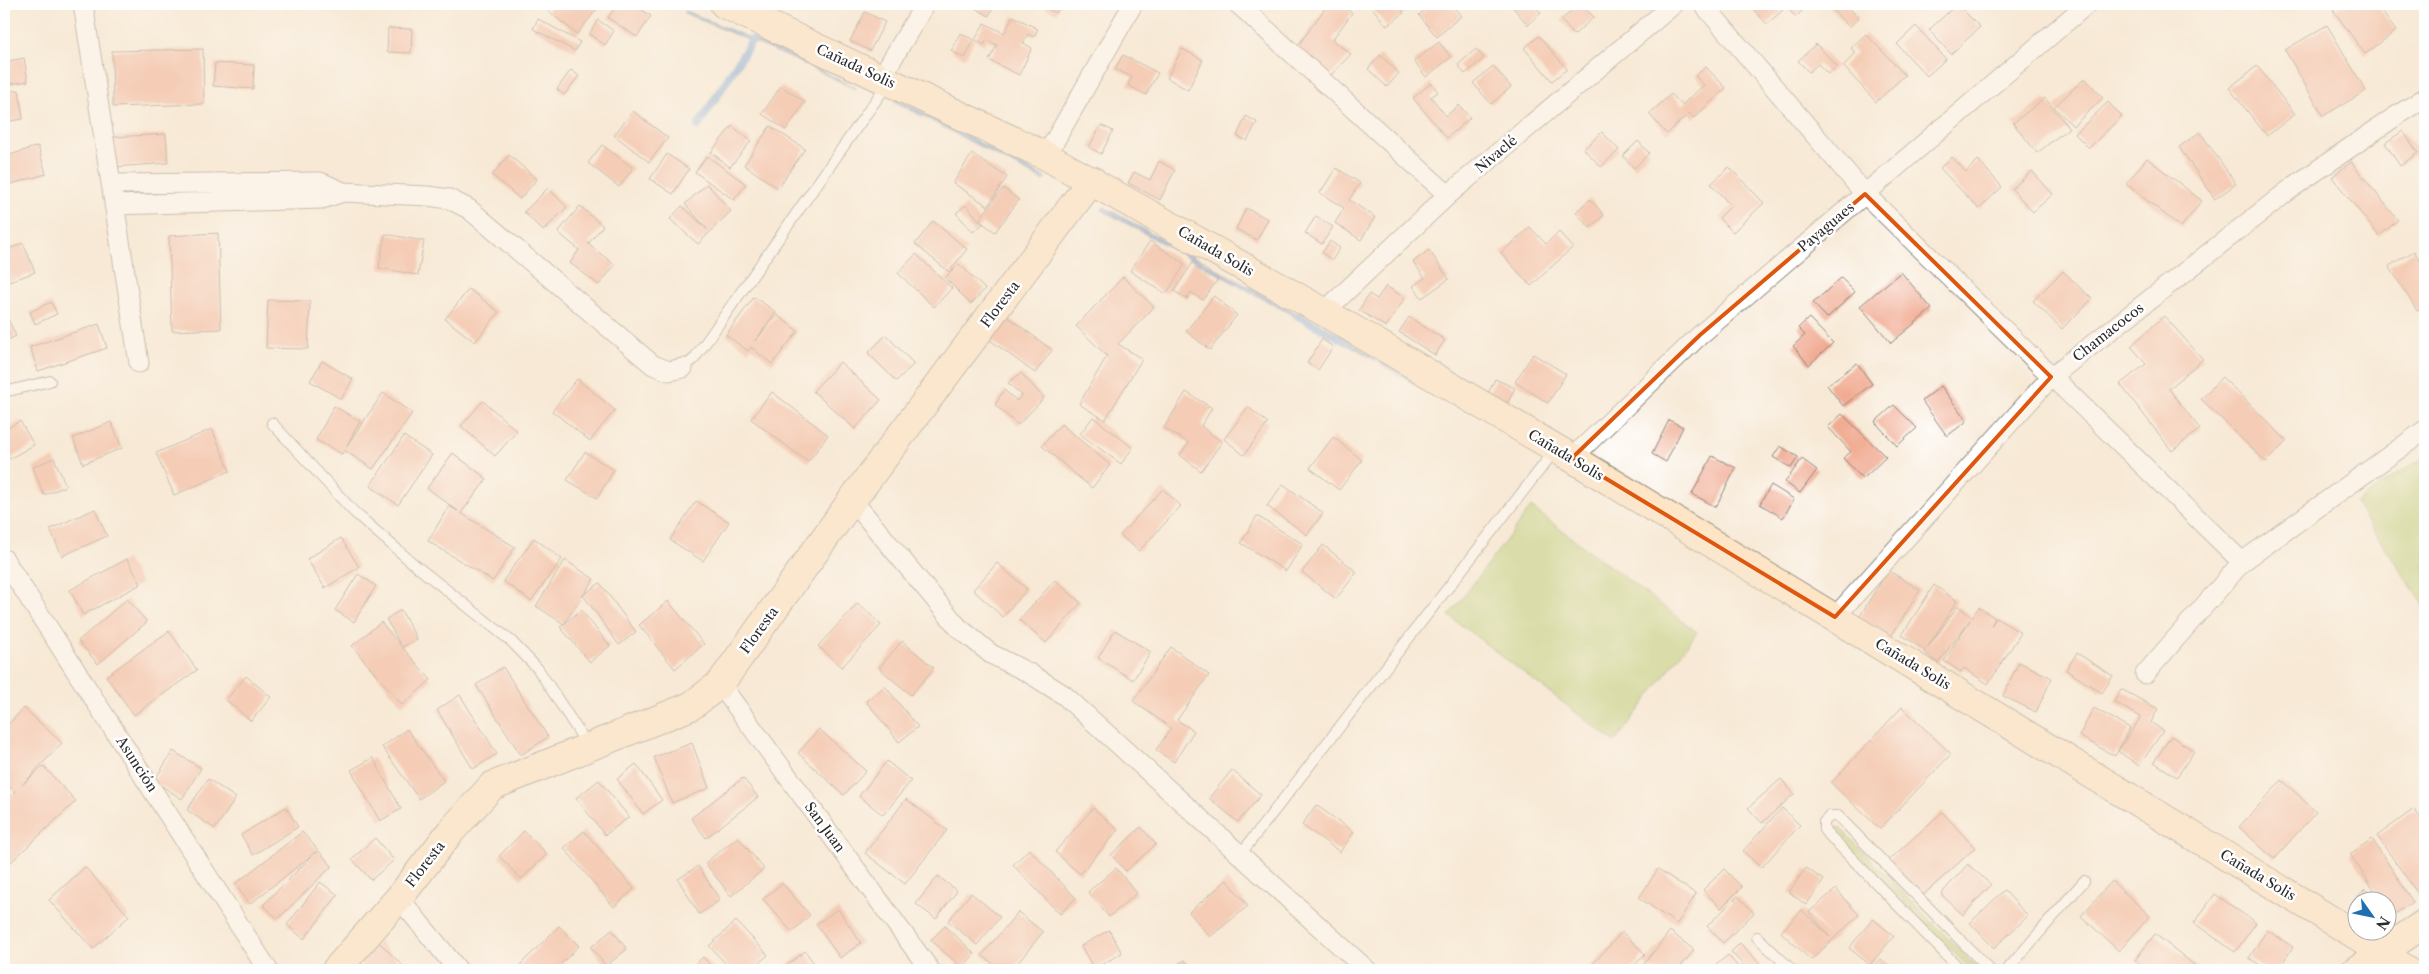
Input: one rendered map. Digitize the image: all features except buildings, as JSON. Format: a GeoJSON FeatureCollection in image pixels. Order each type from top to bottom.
{"type":"FeatureCollection","features":[{"type":"Feature","properties":{"kind":"street"},"geometry":{"type":"LineString","coordinates":[[83,4],[139,363]]}},
{"type":"Feature","properties":{"kind":"street","name":"Cañada Solis"},"geometry":{"type":"LineString","coordinates":[[724,4],[1046,156],[1092,180],[1324,312],[1564,453],[1835,617],[2382,951],[2406,970]]}},
{"type":"Feature","properties":{"kind":"street"},"geometry":{"type":"LineString","coordinates":[[885,80],[924,4]]}},
{"type":"Feature","properties":{"kind":"street"},"geometry":{"type":"LineString","coordinates":[[1046,156],[1132,4]]}},
{"type":"Feature","properties":{"kind":"street"},"geometry":{"type":"LineString","coordinates":[[1238,4],[1448,195]]}},
{"type":"Feature","properties":{"kind":"street","name":"Nivaclé"},"geometry":{"type":"LineString","coordinates":[[1324,312],[1448,195],[1674,4]]}},
{"type":"Feature","properties":{"kind":"street"},"geometry":{"type":"LineString","coordinates":[[1703,4],[1865,194],[2242,562]]}},
{"type":"Feature","properties":{"kind":"street","name":"Payaguaes"},"geometry":{"type":"LineString","coordinates":[[1564,453],[2087,4]]}},
{"type":"Feature","properties":{"kind":"street","name":"Chamacocos"},"geometry":{"type":"LineString","coordinates":[[1835,617],[2051,377],[2293,187],[2425,98]]}},
{"type":"Feature","properties":{"kind":"street","name":"Floresta"},"geometry":{"type":"LineString","coordinates":[[336,970],[399,898],[451,831],[492,786],[691,706],[720,684],[852,500],[1092,180]]}},
{"type":"Feature","properties":{"kind":"street"},"geometry":{"type":"LineString","coordinates":[[111,184],[320,182],[343,192],[428,196],[449,199],[469,209],[653,364],[669,371],[683,368]]}},
{"type":"Feature","properties":{"kind":"street"},"geometry":{"type":"LineString","coordinates":[[114,205],[322,199],[343,192]]}},
{"type":"Feature","properties":{"kind":"street"},"geometry":{"type":"LineString","coordinates":[[2145,674],[2242,562],[2425,430]]}},
{"type":"Feature","properties":{"kind":"street"},"geometry":{"type":"LineString","coordinates":[[852,500],[958,627],[990,654],[1029,673],[1064,695],[1363,969]]}},
{"type":"Feature","properties":{"kind":"street","name":"Asunción"},"geometry":{"type":"LineString","coordinates":[[4,559],[268,970]]}},
{"type":"Feature","properties":{"kind":"street","name":"San Juan"},"geometry":{"type":"LineString","coordinates":[[720,684],[922,967]]}},
{"type":"Feature","properties":{"kind":"street"},"geometry":{"type":"LineString","coordinates":[[399,898],[458,970]]}},
{"type":"Feature","properties":{"kind":"street"},"geometry":{"type":"LineString","coordinates":[[2356,970],[2425,923]]}},
{"type":"Feature","properties":{"kind":"street"},"geometry":{"type":"LineString","coordinates":[[2406,970],[2425,957]]}},
{"type":"Feature","properties":{"kind":"lane"},"geometry":{"type":"LineString","coordinates":[[683,368],[694,360],[885,80]]}},
{"type":"Feature","properties":{"kind":"lane"},"geometry":{"type":"LineString","coordinates":[[4,392],[50,381]]}},
{"type":"Feature","properties":{"kind":"lane"},"geometry":{"type":"LineString","coordinates":[[272,423],[354,512],[414,565],[511,641],[538,669],[588,746]]}},
{"type":"Feature","properties":{"kind":"lane"},"geometry":{"type":"LineString","coordinates":[[1239,856],[1564,453]]}},
{"type":"Feature","properties":{"kind":"lane"},"geometry":{"type":"LineString","coordinates":[[1961,970],[1824,830],[1824,822],[1830,816],[1838,816],[1990,970]]}},
{"type":"Feature","properties":{"kind":"lane"},"geometry":{"type":"LineString","coordinates":[[2007,970],[2084,880]]}},
{"type":"Feature","properties":{"kind":"lane"},"geometry":{"type":"LineString","coordinates":[[1757,937],[1792,970]]}},
{"type":"Feature","properties":{"kind":"highlighted area"},"geometry":{"type":"Polygon","coordinates":[[[1865,194],[2051,377],[1835,617],[1572,458],[1700,335],[1865,194]]]}},
{"type":"Feature","properties":{"kind":"green space"},"geometry":{"type":"Polygon","coordinates":[[[2425,456],[2425,607],[2355,503],[2425,456]]]}},
{"type":"Feature","properties":{"kind":"green space"},"geometry":{"type":"Polygon","coordinates":[[[1531,507],[1697,632],[1615,742],[1449,616],[1531,507]]]}},
{"type":"Feature","properties":{"kind":"green space"},"geometry":{"type":"Polygon","coordinates":[[[1837,828],[1840,828],[1979,970],[1971,970],[1836,832],[1837,828]]]}},
{"type":"Feature","properties":{"kind":"water"},"geometry":{"type":"Polygon","coordinates":[[[686,11],[795,57],[856,88],[684,13],[686,11]]]}},
{"type":"Feature","properties":{"kind":"water"},"geometry":{"type":"Polygon","coordinates":[[[896,98],[1046,178],[1044,181],[894,101],[896,98]]]}},
{"type":"Feature","properties":{"kind":"water"},"geometry":{"type":"Polygon","coordinates":[[[1104,207],[1307,319],[1305,322],[1102,210],[1104,207]]]}},
{"type":"Feature","properties":{"kind":"water"},"geometry":{"type":"Polygon","coordinates":[[[1340,336],[1449,401],[1448,404],[1338,338],[1340,336]]]}},
{"type":"Feature","properties":{"kind":"waterway"},"geometry":{"type":"LineString","coordinates":[[698,126],[752,40]]}},
{"type":"Feature","properties":{"kind":"waterway"},"geometry":{"type":"LineString","coordinates":[[1298,316],[1347,342]]}}]}
